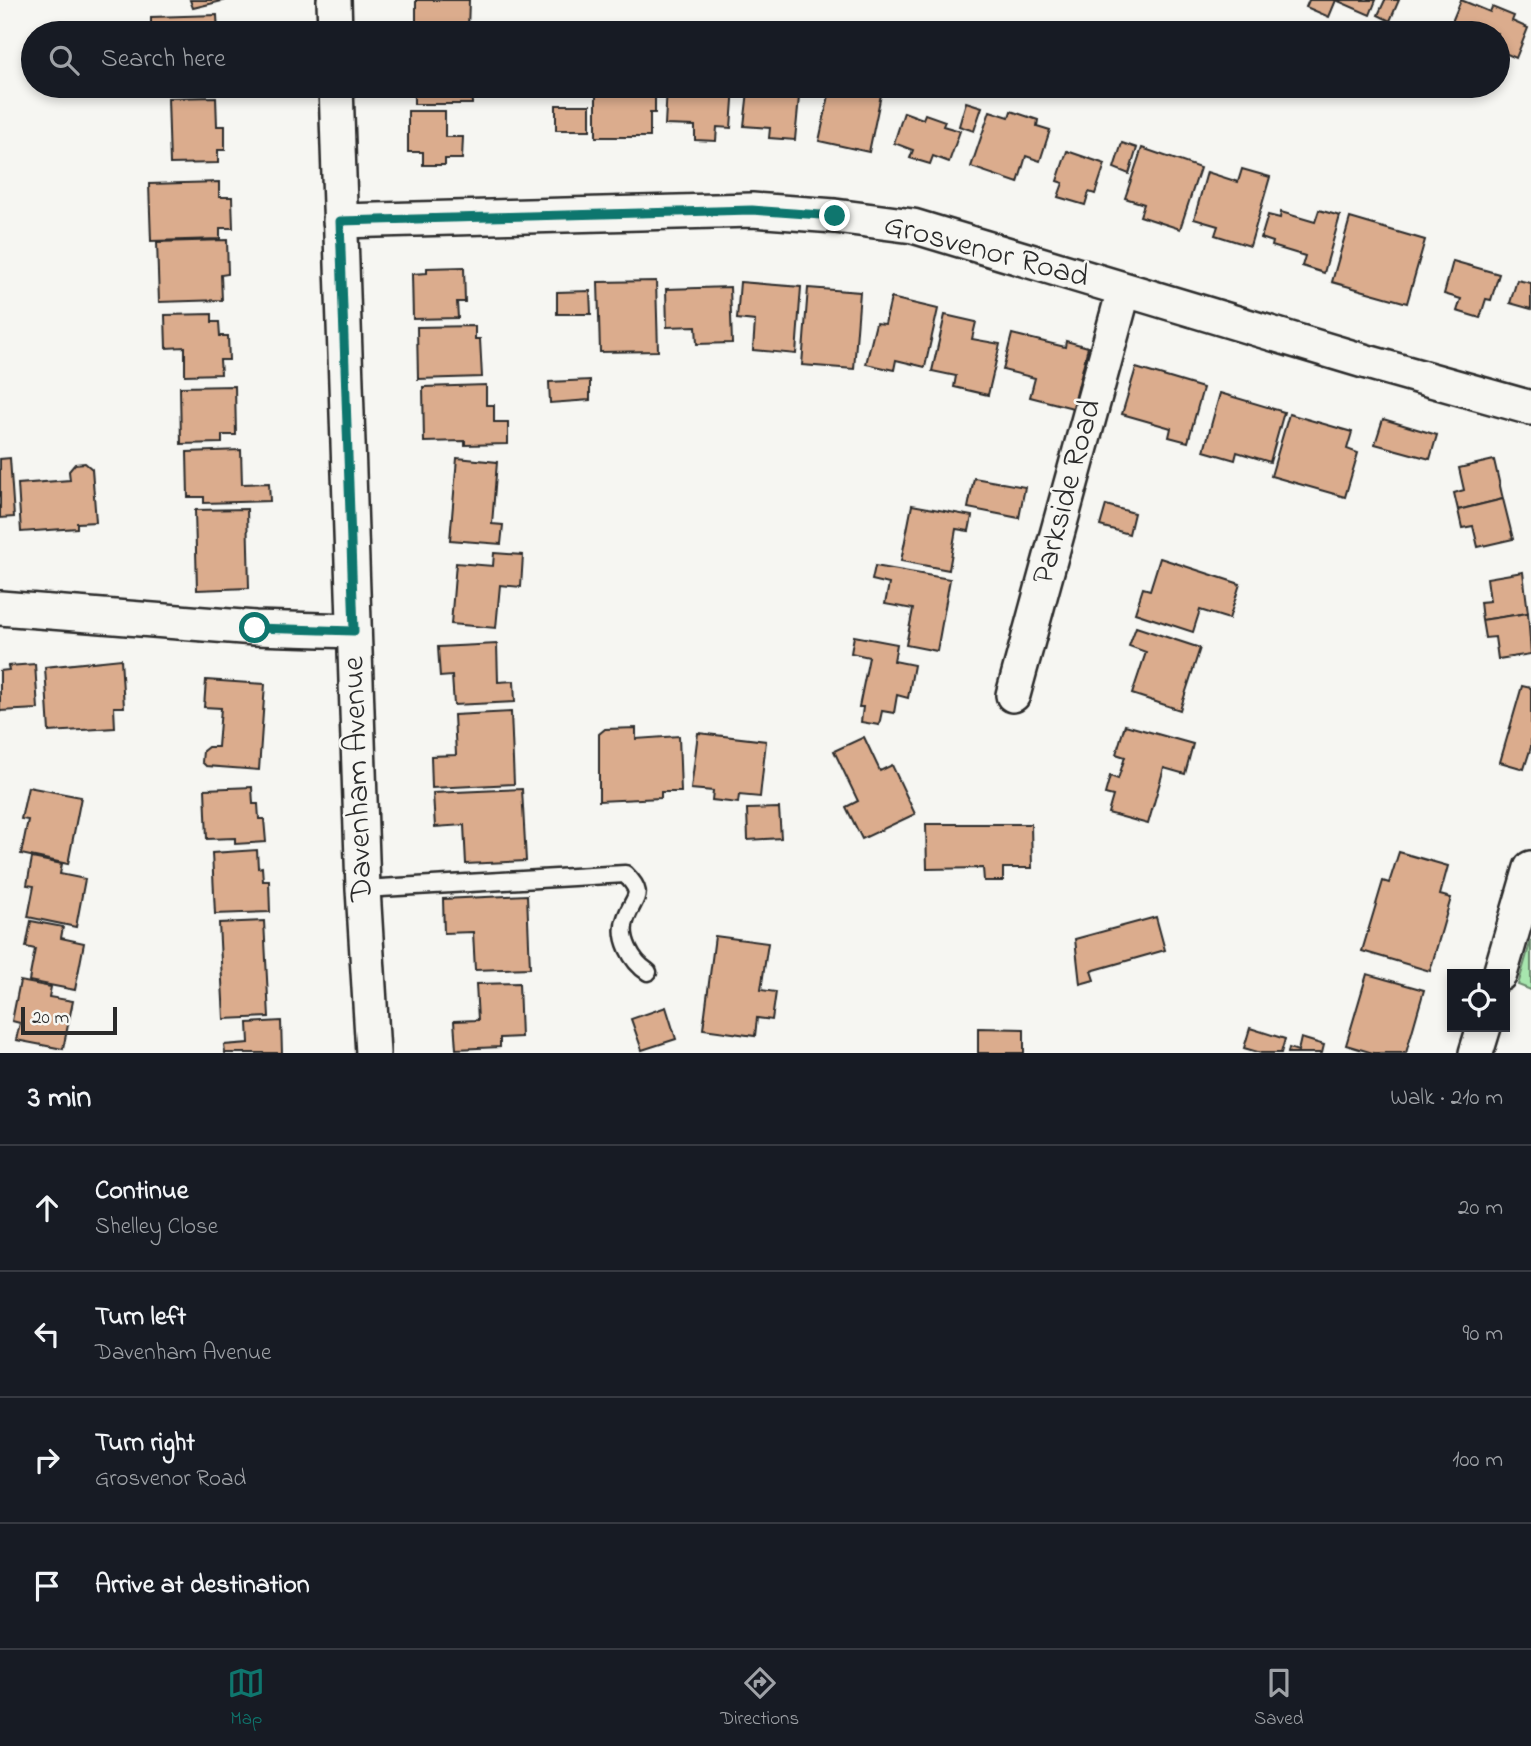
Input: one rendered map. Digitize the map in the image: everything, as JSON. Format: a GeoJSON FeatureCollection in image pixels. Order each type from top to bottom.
{"type":"FeatureCollection","features":[{"type":"Feature","properties":{"kind":"street"},"geometry":{"type":"LineString","coordinates":[[334,0],[335,21]]}},
{"type":"Feature","properties":{"kind":"street","name":"Davenham Avenue"},"geometry":{"type":"LineString","coordinates":[[336,98],[363,889],[373,1053]]}},
{"type":"Feature","properties":{"kind":"street","name":"Grosvenor Road"},"geometry":{"type":"LineString","coordinates":[[340,221],[752,210],[835,216],[913,226],[1531,408]]}},
{"type":"Feature","properties":{"kind":"street","name":"Parkside Road"},"geometry":{"type":"LineString","coordinates":[[1013,695],[1124,290]]}},
{"type":"Feature","properties":{"kind":"street"},"geometry":{"type":"LineString","coordinates":[[0,608],[255,628],[354,631]]}},
{"type":"Feature","properties":{"kind":"street"},"geometry":{"type":"LineString","coordinates":[[1501,969],[1531,868]]}},
{"type":"Feature","properties":{"kind":"street"},"geometry":{"type":"LineString","coordinates":[[1476,1053],[1482,1032]]}},
{"type":"Feature","properties":{"kind":"lane"},"geometry":{"type":"LineString","coordinates":[[363,889],[625,874],[636,885],[638,899],[625,920],[627,947],[638,965],[648,972]]}},
{"type":"Feature","properties":{"kind":"green space"},"geometry":{"type":"Polygon","coordinates":[[[1531,940],[1531,990],[1518,985],[1531,940]]]}},
{"type":"Feature","properties":{"kind":"building"},"geometry":{"type":"Polygon","coordinates":[[[190,0],[226,0],[193,8],[190,0]]]}},
{"type":"Feature","properties":{"kind":"building"},"geometry":{"type":"Polygon","coordinates":[[[416,0],[469,0],[468,21],[416,21],[416,0]]]}},
{"type":"Feature","properties":{"kind":"building"},"geometry":{"type":"Polygon","coordinates":[[[1309,0],[1336,0],[1329,17],[1306,7],[1309,0]]]}},
{"type":"Feature","properties":{"kind":"building"},"geometry":{"type":"Polygon","coordinates":[[[1336,0],[1376,0],[1370,15],[1336,0]]]}},
{"type":"Feature","properties":{"kind":"building"},"geometry":{"type":"Polygon","coordinates":[[[1385,0],[1399,0],[1390,21],[1378,15],[1385,0]]]}},
{"type":"Feature","properties":{"kind":"building"},"geometry":{"type":"Polygon","coordinates":[[[1461,0],[1490,12],[1492,7],[1514,16],[1512,21],[1528,28],[1516,58],[1510,55],[1510,21],[1452,21],[1461,0]]]}},
{"type":"Feature","properties":{"kind":"building"},"geometry":{"type":"Polygon","coordinates":[[[217,15],[217,21],[151,21],[151,17],[217,15]]]}},
{"type":"Feature","properties":{"kind":"building"},"geometry":{"type":"Polygon","coordinates":[[[168,98],[216,98],[217,126],[225,126],[225,150],[218,150],[218,163],[170,164],[168,98]]]}},
{"type":"Feature","properties":{"kind":"building"},"geometry":{"type":"Polygon","coordinates":[[[414,98],[472,98],[472,104],[414,104],[414,98]]]}},
{"type":"Feature","properties":{"kind":"building"},"geometry":{"type":"Polygon","coordinates":[[[596,98],[655,98],[655,113],[650,113],[650,137],[596,137],[596,98]]]}},
{"type":"Feature","properties":{"kind":"building"},"geometry":{"type":"Polygon","coordinates":[[[666,98],[733,98],[731,128],[717,127],[716,141],[695,140],[695,126],[665,125],[666,98]]]}},
{"type":"Feature","properties":{"kind":"building"},"geometry":{"type":"Polygon","coordinates":[[[747,98],[799,98],[795,140],[769,138],[770,128],[744,126],[747,98]]]}},
{"type":"Feature","properties":{"kind":"building"},"geometry":{"type":"Polygon","coordinates":[[[828,98],[880,98],[869,152],[819,141],[828,98]]]}},
{"type":"Feature","properties":{"kind":"building"},"geometry":{"type":"Polygon","coordinates":[[[966,102],[982,107],[974,131],[959,126],[966,102]]]}},
{"type":"Feature","properties":{"kind":"building"},"geometry":{"type":"Polygon","coordinates":[[[556,105],[590,105],[590,130],[556,130],[556,105]]]}},
{"type":"Feature","properties":{"kind":"building"},"geometry":{"type":"Polygon","coordinates":[[[408,111],[445,111],[445,137],[463,137],[462,159],[445,159],[445,165],[423,165],[423,152],[408,152],[408,111]]]}},
{"type":"Feature","properties":{"kind":"building"},"geometry":{"type":"Polygon","coordinates":[[[990,111],[1009,117],[1011,111],[1038,120],[1037,126],[1050,130],[1040,161],[1026,156],[1018,183],[971,167],[990,111]]]}},
{"type":"Feature","properties":{"kind":"building"},"geometry":{"type":"Polygon","coordinates":[[[904,112],[923,119],[925,114],[945,121],[943,126],[960,131],[949,162],[933,156],[930,164],[910,158],[913,150],[894,143],[904,112]]]}},
{"type":"Feature","properties":{"kind":"building"},"geometry":{"type":"Polygon","coordinates":[[[1122,143],[1137,148],[1129,174],[1114,168],[1122,143]]]}},
{"type":"Feature","properties":{"kind":"building"},"geometry":{"type":"Polygon","coordinates":[[[1142,148],[1200,168],[1180,229],[1140,216],[1144,204],[1125,198],[1142,148]]]}},
{"type":"Feature","properties":{"kind":"building"},"geometry":{"type":"Polygon","coordinates":[[[1067,151],[1105,164],[1095,194],[1089,192],[1085,205],[1058,197],[1063,183],[1057,181],[1067,151]]]}},
{"type":"Feature","properties":{"kind":"building"},"geometry":{"type":"Polygon","coordinates":[[[1242,169],[1270,177],[1250,246],[1215,235],[1218,226],[1194,219],[1207,172],[1238,182],[1242,169]]]}},
{"type":"Feature","properties":{"kind":"building"},"geometry":{"type":"Polygon","coordinates":[[[219,182],[219,197],[232,197],[233,228],[220,228],[220,239],[151,241],[149,184],[219,182]]]}},
{"type":"Feature","properties":{"kind":"building"},"geometry":{"type":"Polygon","coordinates":[[[1319,210],[1340,216],[1324,273],[1302,266],[1305,256],[1272,246],[1273,242],[1261,238],[1268,215],[1280,218],[1281,212],[1315,222],[1319,210]]]}},
{"type":"Feature","properties":{"kind":"building"},"geometry":{"type":"Polygon","coordinates":[[[1350,218],[1425,240],[1407,303],[1332,282],[1350,218]]]}},
{"type":"Feature","properties":{"kind":"building"},"geometry":{"type":"Polygon","coordinates":[[[227,240],[228,274],[221,275],[222,300],[159,302],[157,242],[227,240]]]}},
{"type":"Feature","properties":{"kind":"building"},"geometry":{"type":"Polygon","coordinates":[[[1453,261],[1499,274],[1491,300],[1486,299],[1480,318],[1457,311],[1461,299],[1444,294],[1453,261]]]}},
{"type":"Feature","properties":{"kind":"building"},"geometry":{"type":"Polygon","coordinates":[[[464,267],[465,302],[457,302],[458,318],[413,319],[412,274],[427,273],[427,268],[464,267]]]}},
{"type":"Feature","properties":{"kind":"building"},"geometry":{"type":"Polygon","coordinates":[[[1517,280],[1531,283],[1531,309],[1510,303],[1517,280]]]}},
{"type":"Feature","properties":{"kind":"building"},"geometry":{"type":"Polygon","coordinates":[[[656,281],[658,351],[600,352],[598,282],[656,281]]]}},
{"type":"Feature","properties":{"kind":"building"},"geometry":{"type":"Polygon","coordinates":[[[740,282],[801,287],[796,354],[753,350],[755,321],[737,319],[740,282]]]}},
{"type":"Feature","properties":{"kind":"building"},"geometry":{"type":"Polygon","coordinates":[[[730,287],[732,343],[697,344],[696,326],[667,327],[666,289],[730,287]]]}},
{"type":"Feature","properties":{"kind":"building"},"geometry":{"type":"Polygon","coordinates":[[[808,288],[860,292],[854,369],[802,365],[808,288]]]}},
{"type":"Feature","properties":{"kind":"building"},"geometry":{"type":"Polygon","coordinates":[[[590,291],[591,314],[557,314],[557,292],[590,291]]]}},
{"type":"Feature","properties":{"kind":"building"},"geometry":{"type":"Polygon","coordinates":[[[891,298],[938,309],[925,367],[896,360],[894,370],[866,364],[876,323],[885,324],[891,298]]]}},
{"type":"Feature","properties":{"kind":"building"},"geometry":{"type":"Polygon","coordinates":[[[212,314],[212,322],[219,322],[220,336],[228,336],[229,360],[220,360],[221,374],[185,375],[185,347],[166,348],[165,315],[212,314]]]}},
{"type":"Feature","properties":{"kind":"building"},"geometry":{"type":"Polygon","coordinates":[[[945,315],[976,322],[972,339],[1000,344],[988,395],[954,387],[956,376],[932,371],[945,315]]]}},
{"type":"Feature","properties":{"kind":"building"},"geometry":{"type":"Polygon","coordinates":[[[475,326],[475,339],[480,339],[482,377],[418,379],[417,327],[475,326]]]}},
{"type":"Feature","properties":{"kind":"building"},"geometry":{"type":"Polygon","coordinates":[[[1012,334],[1065,347],[1066,341],[1088,347],[1073,408],[1030,397],[1035,378],[1003,370],[1012,334]]]}},
{"type":"Feature","properties":{"kind":"building"},"geometry":{"type":"Polygon","coordinates":[[[1136,368],[1203,388],[1188,442],[1169,437],[1171,428],[1122,414],[1136,368]]]}},
{"type":"Feature","properties":{"kind":"building"},"geometry":{"type":"Polygon","coordinates":[[[590,380],[590,400],[550,403],[549,382],[590,380]]]}},
{"type":"Feature","properties":{"kind":"building"},"geometry":{"type":"Polygon","coordinates":[[[486,385],[486,405],[494,405],[494,422],[508,422],[508,444],[424,442],[423,387],[486,385]]]}},
{"type":"Feature","properties":{"kind":"building"},"geometry":{"type":"Polygon","coordinates":[[[235,386],[236,435],[222,435],[222,443],[181,444],[180,387],[235,386]]]}},
{"type":"Feature","properties":{"kind":"building"},"geometry":{"type":"Polygon","coordinates":[[[1220,393],[1284,412],[1270,462],[1237,452],[1235,460],[1204,451],[1220,393]]]}},
{"type":"Feature","properties":{"kind":"building"},"geometry":{"type":"Polygon","coordinates":[[[1289,414],[1352,432],[1347,449],[1358,453],[1345,497],[1271,476],[1289,414]]]}},
{"type":"Feature","properties":{"kind":"building"},"geometry":{"type":"Polygon","coordinates":[[[1383,419],[1437,435],[1430,459],[1375,444],[1383,419]]]}},
{"type":"Feature","properties":{"kind":"building"},"geometry":{"type":"Polygon","coordinates":[[[241,450],[242,484],[269,483],[270,501],[204,503],[204,497],[188,497],[187,452],[241,450]]]}},
{"type":"Feature","properties":{"kind":"building"},"geometry":{"type":"Polygon","coordinates":[[[10,458],[14,517],[0,518],[0,459],[10,458]]]}},
{"type":"Feature","properties":{"kind":"building"},"geometry":{"type":"Polygon","coordinates":[[[457,458],[497,462],[492,524],[503,525],[501,544],[450,540],[457,458]]]}},
{"type":"Feature","properties":{"kind":"building"},"geometry":{"type":"Polygon","coordinates":[[[1494,460],[1503,499],[1458,510],[1454,493],[1464,490],[1459,468],[1494,460]]]}},
{"type":"Feature","properties":{"kind":"building"},"geometry":{"type":"Polygon","coordinates":[[[85,463],[92,469],[96,522],[77,523],[77,528],[21,532],[18,484],[70,480],[69,471],[75,464],[85,463]]]}},
{"type":"Feature","properties":{"kind":"building"},"geometry":{"type":"Polygon","coordinates":[[[974,478],[1025,487],[1019,518],[968,508],[974,478]]]}},
{"type":"Feature","properties":{"kind":"building"},"geometry":{"type":"Polygon","coordinates":[[[1503,499],[1513,539],[1478,547],[1473,526],[1462,528],[1458,510],[1503,499]]]}},
{"type":"Feature","properties":{"kind":"building"},"geometry":{"type":"Polygon","coordinates":[[[912,505],[972,516],[969,531],[956,529],[949,570],[901,561],[912,505]]]}},
{"type":"Feature","properties":{"kind":"building"},"geometry":{"type":"Polygon","coordinates":[[[1106,505],[1134,513],[1129,534],[1100,526],[1106,505]]]}},
{"type":"Feature","properties":{"kind":"building"},"geometry":{"type":"Polygon","coordinates":[[[247,509],[249,588],[197,590],[195,510],[247,509]]]}},
{"type":"Feature","properties":{"kind":"building"},"geometry":{"type":"Polygon","coordinates":[[[494,553],[523,555],[521,587],[500,585],[496,628],[451,624],[456,563],[493,566],[494,553]]]}},
{"type":"Feature","properties":{"kind":"building"},"geometry":{"type":"Polygon","coordinates":[[[1160,558],[1240,584],[1229,619],[1200,610],[1193,632],[1135,613],[1143,588],[1150,590],[1160,558]]]}},
{"type":"Feature","properties":{"kind":"building"},"geometry":{"type":"Polygon","coordinates":[[[875,566],[950,579],[937,651],[906,645],[913,609],[885,604],[889,584],[872,580],[875,566]]]}},
{"type":"Feature","properties":{"kind":"building"},"geometry":{"type":"Polygon","coordinates":[[[1523,572],[1528,613],[1482,620],[1480,602],[1490,601],[1487,578],[1523,572]]]}},
{"type":"Feature","properties":{"kind":"building"},"geometry":{"type":"Polygon","coordinates":[[[1528,613],[1531,654],[1498,659],[1495,637],[1485,638],[1482,620],[1528,613]]]}},
{"type":"Feature","properties":{"kind":"building"},"geometry":{"type":"Polygon","coordinates":[[[1136,627],[1200,648],[1180,710],[1132,694],[1146,652],[1129,646],[1136,627]]]}},
{"type":"Feature","properties":{"kind":"building"},"geometry":{"type":"Polygon","coordinates":[[[854,636],[897,644],[894,661],[914,665],[908,698],[897,695],[894,713],[882,711],[879,725],[861,722],[863,707],[859,707],[869,657],[851,653],[854,636]]]}},
{"type":"Feature","properties":{"kind":"building"},"geometry":{"type":"Polygon","coordinates":[[[497,644],[498,682],[514,681],[515,702],[454,705],[452,676],[440,677],[438,647],[497,644]]]}},
{"type":"Feature","properties":{"kind":"building"},"geometry":{"type":"Polygon","coordinates":[[[121,659],[124,707],[114,707],[115,728],[49,732],[45,667],[121,659]]]}},
{"type":"Feature","properties":{"kind":"building"},"geometry":{"type":"Polygon","coordinates":[[[35,664],[38,709],[0,711],[0,671],[9,670],[8,666],[35,664]]]}},
{"type":"Feature","properties":{"kind":"building"},"geometry":{"type":"Polygon","coordinates":[[[206,680],[265,684],[259,770],[206,766],[202,762],[203,751],[208,747],[218,747],[221,708],[204,707],[206,680]]]}},
{"type":"Feature","properties":{"kind":"building"},"geometry":{"type":"Polygon","coordinates":[[[1522,686],[1531,688],[1531,747],[1524,769],[1500,762],[1522,686]]]}},
{"type":"Feature","properties":{"kind":"building"},"geometry":{"type":"Polygon","coordinates":[[[511,712],[514,784],[432,788],[431,756],[456,755],[454,715],[511,712]]]}},
{"type":"Feature","properties":{"kind":"building"},"geometry":{"type":"Polygon","coordinates":[[[1125,725],[1193,744],[1185,774],[1164,768],[1148,824],[1108,813],[1113,796],[1105,794],[1110,776],[1118,779],[1125,757],[1116,754],[1125,725]]]}},
{"type":"Feature","properties":{"kind":"building"},"geometry":{"type":"Polygon","coordinates":[[[636,728],[636,739],[679,736],[681,792],[661,792],[661,798],[599,801],[599,734],[605,729],[636,728]]]}},
{"type":"Feature","properties":{"kind":"building"},"geometry":{"type":"Polygon","coordinates":[[[698,733],[766,741],[760,797],[739,795],[738,803],[712,800],[713,791],[691,789],[698,733]]]}},
{"type":"Feature","properties":{"kind":"building"},"geometry":{"type":"Polygon","coordinates":[[[864,737],[880,771],[892,765],[915,814],[862,839],[846,807],[858,801],[834,751],[864,737]]]}},
{"type":"Feature","properties":{"kind":"building"},"geometry":{"type":"Polygon","coordinates":[[[28,787],[81,797],[68,864],[21,854],[28,820],[21,819],[28,787]]]}},
{"type":"Feature","properties":{"kind":"building"},"geometry":{"type":"Polygon","coordinates":[[[252,787],[253,804],[258,804],[259,819],[264,819],[266,842],[235,844],[235,838],[207,839],[205,789],[252,787]]]}},
{"type":"Feature","properties":{"kind":"building"},"geometry":{"type":"Polygon","coordinates":[[[522,789],[526,861],[466,864],[464,825],[435,827],[433,793],[522,789]]]}},
{"type":"Feature","properties":{"kind":"building"},"geometry":{"type":"Polygon","coordinates":[[[779,808],[781,838],[748,840],[747,809],[779,808]]]}},
{"type":"Feature","properties":{"kind":"building"},"geometry":{"type":"Polygon","coordinates":[[[926,824],[1031,824],[1032,868],[1003,868],[1003,881],[984,881],[983,868],[927,869],[926,824]]]}},
{"type":"Feature","properties":{"kind":"building"},"geometry":{"type":"Polygon","coordinates":[[[257,850],[258,868],[262,867],[263,881],[269,881],[270,912],[215,914],[212,853],[257,850]]]}},
{"type":"Feature","properties":{"kind":"building"},"geometry":{"type":"Polygon","coordinates":[[[1399,852],[1448,866],[1440,895],[1451,898],[1430,971],[1362,951],[1383,881],[1389,883],[1399,852]]]}},
{"type":"Feature","properties":{"kind":"building"},"geometry":{"type":"Polygon","coordinates":[[[32,858],[62,864],[60,874],[85,879],[76,927],[28,917],[34,886],[27,885],[32,858]]]}},
{"type":"Feature","properties":{"kind":"building"},"geometry":{"type":"Polygon","coordinates":[[[527,895],[530,968],[475,970],[473,932],[444,933],[443,899],[527,895]]]}},
{"type":"Feature","properties":{"kind":"building"},"geometry":{"type":"Polygon","coordinates":[[[1156,917],[1165,950],[1091,971],[1094,980],[1080,984],[1075,939],[1156,917]]]}},
{"type":"Feature","properties":{"kind":"building"},"geometry":{"type":"Polygon","coordinates":[[[31,921],[63,927],[61,938],[84,943],[75,990],[29,981],[35,949],[26,947],[31,921]]]}},
{"type":"Feature","properties":{"kind":"building"},"geometry":{"type":"Polygon","coordinates":[[[264,921],[269,1017],[224,1019],[219,923],[264,921]]]}},
{"type":"Feature","properties":{"kind":"building"},"geometry":{"type":"Polygon","coordinates":[[[715,936],[768,943],[761,990],[776,992],[772,1020],[757,1018],[755,1036],[703,1029],[715,936]]]}},
{"type":"Feature","properties":{"kind":"building"},"geometry":{"type":"Polygon","coordinates":[[[1367,974],[1424,990],[1406,1053],[1373,1053],[1346,1045],[1367,974]]]}},
{"type":"Feature","properties":{"kind":"building"},"geometry":{"type":"Polygon","coordinates":[[[20,981],[51,987],[49,997],[73,1001],[63,1049],[16,1040],[20,1023],[12,1021],[20,981]]]}},
{"type":"Feature","properties":{"kind":"building"},"geometry":{"type":"Polygon","coordinates":[[[519,983],[521,1037],[500,1038],[500,1047],[456,1049],[454,1021],[478,1020],[476,984],[519,983]]]}},
{"type":"Feature","properties":{"kind":"building"},"geometry":{"type":"Polygon","coordinates":[[[666,1007],[676,1039],[642,1050],[631,1019],[666,1007]]]}},
{"type":"Feature","properties":{"kind":"building"},"geometry":{"type":"Polygon","coordinates":[[[281,1021],[282,1053],[225,1053],[224,1045],[249,1043],[248,1023],[281,1021]]]}},
{"type":"Feature","properties":{"kind":"building"},"geometry":{"type":"Polygon","coordinates":[[[978,1028],[1024,1029],[1024,1053],[978,1053],[978,1028]]]}},
{"type":"Feature","properties":{"kind":"building"},"geometry":{"type":"Polygon","coordinates":[[[1250,1028],[1285,1039],[1281,1053],[1261,1053],[1244,1048],[1250,1028]]]}},
{"type":"Feature","properties":{"kind":"building"},"geometry":{"type":"Polygon","coordinates":[[[1301,1038],[1324,1045],[1322,1053],[1288,1053],[1289,1048],[1298,1051],[1301,1038]]]}},
{"type":"Feature","properties":{"kind":"route"},"geometry":{"type":"LineString","coordinates":[[255,628],[354,631],[340,221],[752,210],[835,216]]}}]}
